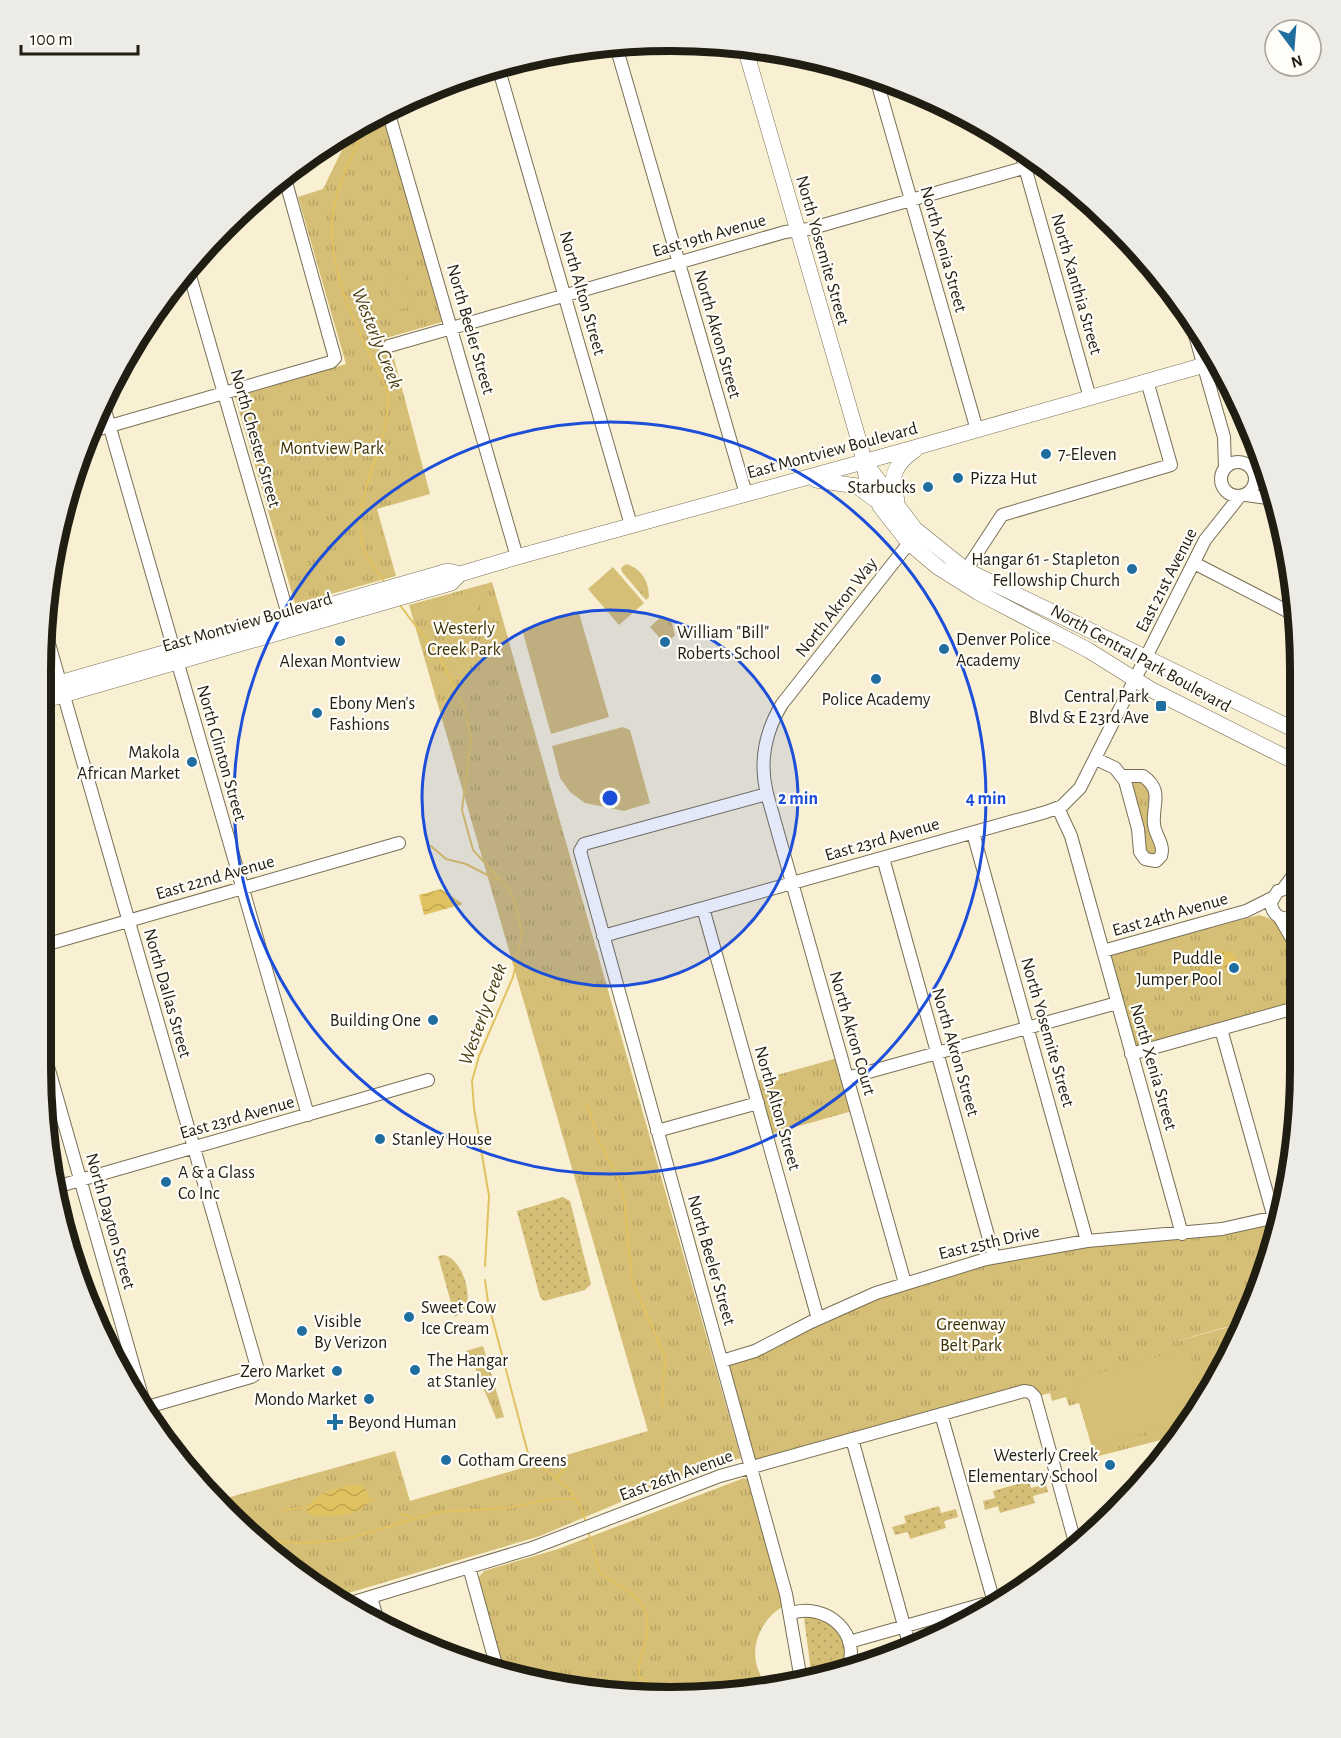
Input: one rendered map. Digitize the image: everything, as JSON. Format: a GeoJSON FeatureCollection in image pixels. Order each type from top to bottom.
{"type":"FeatureCollection","features":[{"type":"Feature","properties":{"kind":"main road","name":"North Yosemite Street"},"geometry":{"type":"LineString","coordinates":[[747,56],[864,462]]}},
{"type":"Feature","properties":{"kind":"main road","name":"East Montview Boulevard"},"geometry":{"type":"LineString","coordinates":[[51,688],[62,688],[405,590],[448,571],[460,574],[923,446],[1208,363]]}},
{"type":"Feature","properties":{"kind":"main road"},"geometry":{"type":"LineString","coordinates":[[906,519],[894,495],[894,473],[903,459],[923,446]]}},
{"type":"Feature","properties":{"kind":"main road","name":"North Central Park Boulevard"},"geometry":{"type":"LineString","coordinates":[[864,462],[866,476],[880,506],[909,543],[939,568],[979,593],[1137,679],[1152,690],[1290,759]]}},
{"type":"Feature","properties":{"kind":"main road","name":"North Central Park Boulevard"},"geometry":{"type":"LineString","coordinates":[[864,462],[906,519],[937,549],[966,570],[1290,728]]}},
{"type":"Feature","properties":{"kind":"main road"},"geometry":{"type":"LineString","coordinates":[[802,479],[834,480],[857,486],[880,506]]}},
{"type":"Feature","properties":{"kind":"main road","name":"East Montview Boulevard"},"geometry":{"type":"LineString","coordinates":[[51,695],[62,688]]}},
{"type":"Feature","properties":{"kind":"street","name":"North Akron Street"},"geometry":{"type":"LineString","coordinates":[[618,53],[746,494]]}},
{"type":"Feature","properties":{"kind":"street","name":"North Alton Street"},"geometry":{"type":"LineString","coordinates":[[500,75],[631,525]]}},
{"type":"Feature","properties":{"kind":"street","name":"North Xenia Street"},"geometry":{"type":"LineString","coordinates":[[879,87],[977,430]]}},
{"type":"Feature","properties":{"kind":"street","name":"North Beeler Street"},"geometry":{"type":"LineString","coordinates":[[390,119],[517,557]]}},
{"type":"Feature","properties":{"kind":"street","name":"North Xanthia Street"},"geometry":{"type":"LineString","coordinates":[[1023,161],[1090,398]]}},
{"type":"Feature","properties":{"kind":"street","name":"East 19th Avenue"},"geometry":{"type":"LineString","coordinates":[[389,346],[678,263],[1031,166]]}},
{"type":"Feature","properties":{"kind":"street"},"geometry":{"type":"LineString","coordinates":[[100,429],[331,362],[335,358],[287,184]]}},
{"type":"Feature","properties":{"kind":"street","name":"North Chester Street"},"geometry":{"type":"LineString","coordinates":[[191,279],[291,623]]}},
{"type":"Feature","properties":{"kind":"street"},"geometry":{"type":"LineString","coordinates":[[1210,366],[1224,437],[1225,468],[1221,480],[1223,487],[1227,492],[1243,496],[1265,497]]}},
{"type":"Feature","properties":{"kind":"street"},"geometry":{"type":"LineString","coordinates":[[966,570],[1002,515],[1171,465],[1147,381]]}},
{"type":"Feature","properties":{"kind":"street","name":"North Clinton Street"},"geometry":{"type":"LineString","coordinates":[[107,415],[308,1115]]}},
{"type":"Feature","properties":{"kind":"street"},"geometry":{"type":"LineString","coordinates":[[1224,437],[1244,463],[1250,466],[1261,483]]}},
{"type":"Feature","properties":{"kind":"street"},"geometry":{"type":"LineString","coordinates":[[1225,468],[1231,464],[1244,463]]}},
{"type":"Feature","properties":{"kind":"street"},"geometry":{"type":"LineString","coordinates":[[1243,496],[1255,485],[1256,478]]}},
{"type":"Feature","properties":{"kind":"street","name":"East 21st Avenue"},"geometry":{"type":"LineString","coordinates":[[1219,520],[1223,487]]}},
{"type":"Feature","properties":{"kind":"street","name":"East 21st Avenue"},"geometry":{"type":"LineString","coordinates":[[1137,679],[1194,563],[1219,520],[1243,496]]}},
{"type":"Feature","properties":{"kind":"street","name":"North Akron Way"},"geometry":{"type":"LineString","coordinates":[[767,794],[763,758],[765,743],[775,715],[909,543]]}},
{"type":"Feature","properties":{"kind":"street"},"geometry":{"type":"LineString","coordinates":[[1194,563],[1287,611]]}},
{"type":"Feature","properties":{"kind":"street","name":"North Dallas Street"},"geometry":{"type":"LineString","coordinates":[[51,652],[257,1364],[256,1374],[151,1406]]}},
{"type":"Feature","properties":{"kind":"street","name":"East 23rd Avenue"},"geometry":{"type":"LineString","coordinates":[[603,936],[1058,808],[1079,791],[1137,679]]}},
{"type":"Feature","properties":{"kind":"street"},"geometry":{"type":"LineString","coordinates":[[1096,759],[1115,768],[1123,776],[1138,829],[1140,852],[1145,860],[1156,861],[1163,849],[1153,823],[1157,804],[1155,790],[1143,776],[1123,776]]}},
{"type":"Feature","properties":{"kind":"street","name":"North Beeler Street"},"geometry":{"type":"LineString","coordinates":[[767,794],[584,844],[580,851],[791,1613],[800,1673]]}},
{"type":"Feature","properties":{"kind":"street","name":"North Akron Court"},"geometry":{"type":"LineString","coordinates":[[767,794],[904,1283]]}},
{"type":"Feature","properties":{"kind":"street","name":"North Xenia Street"},"geometry":{"type":"LineString","coordinates":[[1058,808],[1071,836],[1182,1234]]}},
{"type":"Feature","properties":{"kind":"street","name":"North Yosemite Street"},"geometry":{"type":"LineString","coordinates":[[973,833],[1087,1241]]}},
{"type":"Feature","properties":{"kind":"street","name":"East 22nd Avenue"},"geometry":{"type":"LineString","coordinates":[[51,943],[399,843]]}},
{"type":"Feature","properties":{"kind":"street","name":"North Akron Street"},"geometry":{"type":"LineString","coordinates":[[883,858],[994,1257]]}},
{"type":"Feature","properties":{"kind":"street","name":"East 24th Avenue"},"geometry":{"type":"LineString","coordinates":[[1103,951],[1246,911],[1289,890]]}},
{"type":"Feature","properties":{"kind":"street"},"geometry":{"type":"LineString","coordinates":[[1272,898],[1271,907],[1290,936]]}},
{"type":"Feature","properties":{"kind":"street","name":"North Alton Street"},"geometry":{"type":"LineString","coordinates":[[703,908],[818,1319]]}},
{"type":"Feature","properties":{"kind":"street","name":"East 24th Avenue"},"geometry":{"type":"LineString","coordinates":[[1246,911],[1290,918]]}},
{"type":"Feature","properties":{"kind":"street"},"geometry":{"type":"LineString","coordinates":[[847,1078],[1117,1003]]}},
{"type":"Feature","properties":{"kind":"street"},"geometry":{"type":"LineString","coordinates":[[1131,1054],[1290,1009]]}},
{"type":"Feature","properties":{"kind":"street"},"geometry":{"type":"LineString","coordinates":[[1221,1029],[1274,1206]]}},
{"type":"Feature","properties":{"kind":"street","name":"North Dayton Street"},"geometry":{"type":"LineString","coordinates":[[51,1078],[138,1384]]}},
{"type":"Feature","properties":{"kind":"street","name":"East 23rd Avenue"},"geometry":{"type":"LineString","coordinates":[[62,1185],[428,1080]]}},
{"type":"Feature","properties":{"kind":"street"},"geometry":{"type":"LineString","coordinates":[[657,1131],[758,1103]]}},
{"type":"Feature","properties":{"kind":"street","name":"East 25th Drive"},"geometry":{"type":"LineString","coordinates":[[722,1361],[756,1351],[818,1319],[904,1283],[994,1257],[1087,1241],[1222,1229],[1271,1218]]}},
{"type":"Feature","properties":{"kind":"street","name":"East 26th Avenue"},"geometry":{"type":"LineString","coordinates":[[356,1601],[470,1568],[565,1536],[696,1484],[1023,1391],[1030,1392],[1035,1397],[1074,1537]]}},
{"type":"Feature","properties":{"kind":"street"},"geometry":{"type":"LineString","coordinates":[[941,1414],[992,1597]]}},
{"type":"Feature","properties":{"kind":"street"},"geometry":{"type":"LineString","coordinates":[[852,1439],[908,1640]]}},
{"type":"Feature","properties":{"kind":"street"},"geometry":{"type":"LineString","coordinates":[[470,1568],[495,1661]]}},
{"type":"Feature","properties":{"kind":"street"},"geometry":{"type":"LineString","coordinates":[[371,1597],[375,1611]]}},
{"type":"Feature","properties":{"kind":"street"},"geometry":{"type":"LineString","coordinates":[[849,1642],[971,1609]]}},
{"type":"Feature","properties":{"kind":"street"},"geometry":{"type":"LineString","coordinates":[[791,1613],[802,1610],[829,1616],[846,1632],[850,1660]]}},
{"type":"Feature","properties":{"kind":"green space","name":"Montview Park"},"geometry":{"type":"Polygon","coordinates":[[[385,121],[442,322],[386,338],[390,355],[393,355],[430,494],[377,509],[396,576],[295,604],[235,397],[346,364],[298,197],[323,189],[344,146],[385,121]]]}},
{"type":"Feature","properties":{"kind":"green space"},"geometry":{"type":"Polygon","coordinates":[[[403,272],[412,306],[394,311],[384,277],[403,272]]]}},
{"type":"Feature","properties":{"kind":"green space"},"geometry":{"type":"Polygon","coordinates":[[[417,453],[429,492],[402,500],[400,480],[402,473],[407,462],[417,453]]]}},
{"type":"Feature","properties":{"kind":"green space"},"geometry":{"type":"Polygon","coordinates":[[[626,564],[640,572],[646,581],[649,597],[646,600],[622,572],[621,568],[626,564]]]}},
{"type":"Feature","properties":{"kind":"green space"},"geometry":{"type":"Polygon","coordinates":[[[613,567],[644,603],[619,625],[588,589],[613,567]]]}},
{"type":"Feature","properties":{"kind":"green space","name":"Westerly Creek Park"},"geometry":{"type":"Polygon","coordinates":[[[492,582],[741,1458],[685,1475],[540,1536],[345,1594],[293,1559],[225,1498],[395,1451],[410,1501],[648,1431],[409,605],[492,582]]]}},
{"type":"Feature","properties":{"kind":"green space"},"geometry":{"type":"Polygon","coordinates":[[[485,587],[475,618],[470,649],[449,621],[428,604],[485,587]]]}},
{"type":"Feature","properties":{"kind":"green space"},"geometry":{"type":"Polygon","coordinates":[[[579,613],[609,717],[551,734],[522,629],[579,613]]]}},
{"type":"Feature","properties":{"kind":"green space"},"geometry":{"type":"Polygon","coordinates":[[[662,616],[672,623],[675,635],[666,645],[650,627],[662,616]]]}},
{"type":"Feature","properties":{"kind":"green space"},"geometry":{"type":"Polygon","coordinates":[[[623,727],[630,730],[650,803],[624,811],[585,803],[570,792],[560,778],[552,746],[623,727]]]}},
{"type":"Feature","properties":{"kind":"green space"},"geometry":{"type":"Polygon","coordinates":[[[1135,777],[1150,786],[1160,854],[1146,857],[1129,778],[1135,777]]]}},
{"type":"Feature","properties":{"kind":"green space"},"geometry":{"type":"Polygon","coordinates":[[[1259,915],[1271,920],[1281,928],[1287,938],[1290,947],[1290,1004],[1136,1048],[1110,955],[1259,915]]]}},
{"type":"Feature","properties":{"kind":"green space"},"geometry":{"type":"Polygon","coordinates":[[[841,1057],[856,1110],[767,1135],[752,1082],[841,1057]]]}},
{"type":"Feature","properties":{"kind":"green space"},"geometry":{"type":"Polygon","coordinates":[[[563,1197],[570,1201],[591,1284],[585,1290],[544,1301],[540,1297],[517,1211],[563,1197]]]}},
{"type":"Feature","properties":{"kind":"green space","name":"Greenway Belt Park"},"geometry":{"type":"Polygon","coordinates":[[[1271,1217],[1257,1267],[1234,1325],[1155,1347],[1233,1326],[1207,1377],[1167,1438],[1095,1457],[1079,1403],[1069,1406],[1066,1397],[1052,1401],[1050,1393],[1035,1397],[1030,1392],[751,1467],[722,1361],[951,1268],[1271,1217]]]}},
{"type":"Feature","properties":{"kind":"green space"},"geometry":{"type":"Polygon","coordinates":[[[444,1255],[456,1263],[464,1278],[468,1294],[466,1309],[455,1317],[438,1256],[444,1255]]]}},
{"type":"Feature","properties":{"kind":"green space"},"geometry":{"type":"Polygon","coordinates":[[[483,1346],[504,1417],[496,1419],[474,1363],[469,1364],[466,1351],[483,1346]]]}},
{"type":"Feature","properties":{"kind":"green space"},"geometry":{"type":"Polygon","coordinates":[[[1189,1348],[1200,1389],[1177,1424],[1092,1447],[1073,1380],[1189,1348]]]}},
{"type":"Feature","properties":{"kind":"green space"},"geometry":{"type":"Polygon","coordinates":[[[744,1478],[751,1481],[785,1605],[767,1620],[757,1640],[756,1663],[764,1680],[711,1686],[630,1686],[550,1675],[502,1663],[478,1578],[484,1571],[558,1549],[744,1478]]]}},
{"type":"Feature","properties":{"kind":"green space"},"geometry":{"type":"Polygon","coordinates":[[[1029,1481],[1031,1488],[1046,1484],[1048,1492],[1033,1496],[1035,1503],[1000,1513],[998,1506],[985,1510],[983,1501],[995,1498],[993,1491],[1029,1481]]]}},
{"type":"Feature","properties":{"kind":"green space"},"geometry":{"type":"Polygon","coordinates":[[[939,1506],[941,1513],[956,1509],[958,1517],[944,1521],[946,1528],[910,1539],[908,1532],[895,1535],[892,1527],[906,1523],[904,1516],[939,1506]]]}},
{"type":"Feature","properties":{"kind":"green space"},"geometry":{"type":"Polygon","coordinates":[[[814,1617],[837,1632],[844,1647],[844,1662],[811,1671],[804,1618],[814,1617]]]}},
{"type":"Feature","properties":{"kind":"water"},"geometry":{"type":"Polygon","coordinates":[[[441,889],[463,904],[424,915],[419,895],[441,889]]]}},
{"type":"Feature","properties":{"kind":"water","name":"Puddle Jumper Pool"},"geometry":{"type":"Polygon","coordinates":[[[1218,950],[1232,953],[1243,967],[1236,976],[1231,975],[1221,965],[1216,965],[1212,970],[1218,975],[1218,981],[1211,986],[1207,983],[1213,979],[1210,977],[1202,981],[1199,973],[1208,956],[1218,950]]]}},
{"type":"Feature","properties":{"kind":"water"},"geometry":{"type":"Polygon","coordinates":[[[361,1485],[367,1491],[369,1502],[364,1507],[349,1514],[340,1515],[321,1516],[307,1513],[308,1507],[317,1497],[331,1490],[361,1485]]]}},
{"type":"Feature","properties":{"kind":"waterway","name":"Westerly Creek"},"geometry":{"type":"LineString","coordinates":[[362,133],[337,194],[332,219],[333,245],[344,295],[387,391],[384,431],[365,491],[360,530],[364,549],[386,584]]}},
{"type":"Feature","properties":{"kind":"waterway","name":"Westerly Creek"},"geometry":{"type":"LineString","coordinates":[[399,604],[440,658],[465,708],[471,738],[462,810],[473,850],[508,888],[515,903],[522,934],[513,977],[479,1056],[472,1081],[474,1108],[489,1196],[485,1266]]}},
{"type":"Feature","properties":{"kind":"waterway"},"geometry":{"type":"LineString","coordinates":[[431,846],[446,859],[466,864],[497,880],[500,878]]}},
{"type":"Feature","properties":{"kind":"waterway"},"geometry":{"type":"LineString","coordinates":[[587,1103],[598,1139],[618,1178],[624,1198],[632,1280],[665,1357],[662,1407]]}},
{"type":"Feature","properties":{"kind":"waterway","name":"Westerly Creek"},"geometry":{"type":"LineString","coordinates":[[485,1280],[488,1302],[529,1457],[568,1488],[581,1507],[586,1523]]}},
{"type":"Feature","properties":{"kind":"waterway"},"geometry":{"type":"LineString","coordinates":[[557,1477],[570,1462]]}},
{"type":"Feature","properties":{"kind":"waterway"},"geometry":{"type":"LineString","coordinates":[[369,1499],[374,1501]]}},
{"type":"Feature","properties":{"kind":"waterway"},"geometry":{"type":"LineString","coordinates":[[272,1541],[306,1543],[343,1540],[438,1512],[508,1508],[551,1499],[576,1499]]}},
{"type":"Feature","properties":{"kind":"waterway"},"geometry":{"type":"LineString","coordinates":[[283,1511],[308,1506]]}},
{"type":"Feature","properties":{"kind":"waterway"},"geometry":{"type":"LineString","coordinates":[[401,1514],[412,1517]]}},
{"type":"Feature","properties":{"kind":"waterway","name":"Westerly Creek"},"geometry":{"type":"LineString","coordinates":[[588,1531],[600,1573],[630,1593],[644,1607],[647,1629],[639,1664],[639,1676],[652,1687]]}},
{"type":"Feature","properties":{"kind":"place","name":"7-Eleven"},"geometry":{"type":"Point","coordinates":[1046,454]}},
{"type":"Feature","properties":{"kind":"place","name":"Pizza Hut"},"geometry":{"type":"Point","coordinates":[958,478]}},
{"type":"Feature","properties":{"kind":"place","name":"Starbucks"},"geometry":{"type":"Point","coordinates":[928,487]}},
{"type":"Feature","properties":{"kind":"place","name":"Hangar 61 - Stapleton Fellowship Church"},"geometry":{"type":"Point","coordinates":[1132,569]}},
{"type":"Feature","properties":{"kind":"place","name":"Alexan Montview"},"geometry":{"type":"Point","coordinates":[340,641]}},
{"type":"Feature","properties":{"kind":"place","name":"William \"Bill\" Roberts School"},"geometry":{"type":"Point","coordinates":[665,642]}},
{"type":"Feature","properties":{"kind":"place","name":"Denver Police Academy"},"geometry":{"type":"Point","coordinates":[944,649]}},
{"type":"Feature","properties":{"kind":"place","name":"Police Academy"},"geometry":{"type":"Point","coordinates":[876,679]}},
{"type":"Feature","properties":{"kind":"place","name":"Central Park Blvd & E 23rd Ave"},"geometry":{"type":"Point","coordinates":[1161,706]}},
{"type":"Feature","properties":{"kind":"place","name":"Ebony Men's Fashions"},"geometry":{"type":"Point","coordinates":[317,713]}},
{"type":"Feature","properties":{"kind":"place","name":"Makola African Market"},"geometry":{"type":"Point","coordinates":[192,762]}},
{"type":"Feature","properties":{"kind":"place","name":"Puddle Jumper Pool"},"geometry":{"type":"Point","coordinates":[1234,968]}},
{"type":"Feature","properties":{"kind":"place","name":"Building One"},"geometry":{"type":"Point","coordinates":[433,1020]}},
{"type":"Feature","properties":{"kind":"place","name":"Stanley House"},"geometry":{"type":"Point","coordinates":[380,1139]}},
{"type":"Feature","properties":{"kind":"place","name":"A & a Glass Co Inc"},"geometry":{"type":"Point","coordinates":[166,1182]}},
{"type":"Feature","properties":{"kind":"place","name":"Sweet Cow Ice Cream"},"geometry":{"type":"Point","coordinates":[409,1317]}},
{"type":"Feature","properties":{"kind":"place","name":"Visible By Verizon"},"geometry":{"type":"Point","coordinates":[302,1331]}},
{"type":"Feature","properties":{"kind":"place","name":"The Hangar at Stanley"},"geometry":{"type":"Point","coordinates":[415,1370]}},
{"type":"Feature","properties":{"kind":"place","name":"Zero Market"},"geometry":{"type":"Point","coordinates":[337,1371]}},
{"type":"Feature","properties":{"kind":"place","name":"Mondo Market"},"geometry":{"type":"Point","coordinates":[369,1399]}},
{"type":"Feature","properties":{"kind":"place","name":"Beyond Human"},"geometry":{"type":"Point","coordinates":[335,1422]}},
{"type":"Feature","properties":{"kind":"place","name":"Gotham Greens"},"geometry":{"type":"Point","coordinates":[446,1460]}},
{"type":"Feature","properties":{"kind":"place","name":"Westerly Creek Elementary School"},"geometry":{"type":"Point","coordinates":[1110,1465]}}]}
